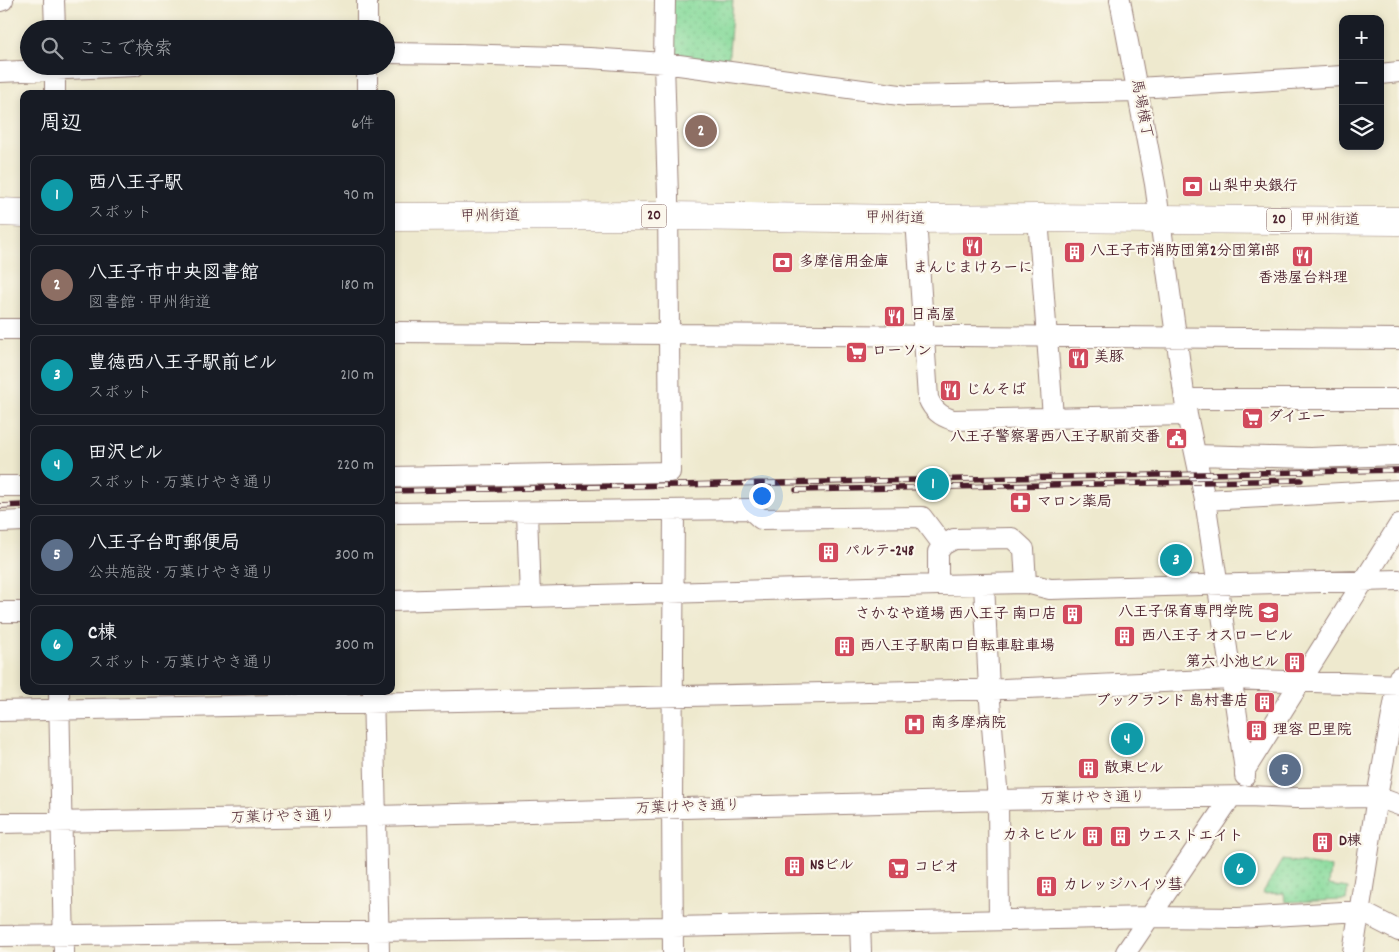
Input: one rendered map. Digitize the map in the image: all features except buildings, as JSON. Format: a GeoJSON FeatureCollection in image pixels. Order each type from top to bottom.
{"type":"FeatureCollection","features":[{"type":"Feature","properties":{"kind":"highway"},"geometry":{"type":"LineString","coordinates":[[0,212],[20,213]]}},
{"type":"Feature","properties":{"kind":"highway","name":"甲州街道"},"geometry":{"type":"LineString","coordinates":[[395,217],[668,216],[1399,221]]}},
{"type":"Feature","properties":{"kind":"street"},"geometry":{"type":"LineString","coordinates":[[54,0],[54,20]]}},
{"type":"Feature","properties":{"kind":"street"},"geometry":{"type":"LineString","coordinates":[[367,0],[367,20]]}},
{"type":"Feature","properties":{"kind":"street"},"geometry":{"type":"LineString","coordinates":[[395,477],[670,472],[668,216],[664,64],[665,0]]}},
{"type":"Feature","properties":{"kind":"street","name":"馬場横丁"},"geometry":{"type":"LineString","coordinates":[[1120,0],[1155,184],[1186,407],[1205,500],[1245,770],[1239,796]]}},
{"type":"Feature","properties":{"kind":"street"},"geometry":{"type":"LineString","coordinates":[[395,54],[589,58],[664,64],[908,96],[1137,89],[1339,76]]}},
{"type":"Feature","properties":{"kind":"street"},"geometry":{"type":"LineString","coordinates":[[0,72],[20,71]]}},
{"type":"Feature","properties":{"kind":"street"},"geometry":{"type":"LineString","coordinates":[[1384,74],[1399,72]]}},
{"type":"Feature","properties":{"kind":"street"},"geometry":{"type":"LineString","coordinates":[[55,75],[55,90]]}},
{"type":"Feature","properties":{"kind":"street"},"geometry":{"type":"LineString","coordinates":[[367,75],[367,90]]}},
{"type":"Feature","properties":{"kind":"street"},"geometry":{"type":"LineString","coordinates":[[1038,218],[1054,418]]}},
{"type":"Feature","properties":{"kind":"street"},"geometry":{"type":"LineString","coordinates":[[916,219],[928,398],[931,406],[944,418],[952,420],[1054,418],[1186,407],[1399,400]]}},
{"type":"Feature","properties":{"kind":"street"},"geometry":{"type":"LineString","coordinates":[[0,329],[20,329]]}},
{"type":"Feature","properties":{"kind":"street"},"geometry":{"type":"LineString","coordinates":[[395,332],[1399,339]]}},
{"type":"Feature","properties":{"kind":"street"},"geometry":{"type":"LineString","coordinates":[[1196,454],[1310,458],[1399,455]]}},
{"type":"Feature","properties":{"kind":"street"},"geometry":{"type":"LineString","coordinates":[[0,486],[20,486]]}},
{"type":"Feature","properties":{"kind":"street"},"geometry":{"type":"LineString","coordinates":[[1205,500],[1399,490]]}},
{"type":"Feature","properties":{"kind":"street"},"geometry":{"type":"LineString","coordinates":[[673,952],[674,510]]}},
{"type":"Feature","properties":{"kind":"street"},"geometry":{"type":"LineString","coordinates":[[395,513],[750,510],[762,519],[922,517],[944,544]]}},
{"type":"Feature","properties":{"kind":"street"},"geometry":{"type":"LineString","coordinates":[[527,513],[530,597]]}},
{"type":"Feature","properties":{"kind":"street"},"geometry":{"type":"LineString","coordinates":[[0,522],[20,522]]}},
{"type":"Feature","properties":{"kind":"street"},"geometry":{"type":"LineString","coordinates":[[1245,770],[1362,581],[1399,525]]}},
{"type":"Feature","properties":{"kind":"street"},"geometry":{"type":"LineString","coordinates":[[938,585],[938,552],[944,544],[954,539],[1012,538],[1024,549],[1026,583]]}},
{"type":"Feature","properties":{"kind":"street"},"geometry":{"type":"LineString","coordinates":[[395,601],[1026,583],[1050,589],[1399,580]]}},
{"type":"Feature","properties":{"kind":"street"},"geometry":{"type":"LineString","coordinates":[[984,584],[989,689],[998,800],[999,920]]}},
{"type":"Feature","properties":{"kind":"street"},"geometry":{"type":"LineString","coordinates":[[0,612],[20,612]]}},
{"type":"Feature","properties":{"kind":"street"},"geometry":{"type":"LineString","coordinates":[[0,711],[59,701],[673,696],[989,689],[1231,679],[1301,682],[1398,682],[1376,797],[1353,952]]}},
{"type":"Feature","properties":{"kind":"street"},"geometry":{"type":"LineString","coordinates":[[373,697],[379,952]]}},
{"type":"Feature","properties":{"kind":"street"},"geometry":{"type":"LineString","coordinates":[[59,701],[64,944]]}},
{"type":"Feature","properties":{"kind":"street"},"geometry":{"type":"LineString","coordinates":[[1126,952],[1239,796]]}},
{"type":"Feature","properties":{"kind":"street","name":"万葉けやき通り"},"geometry":{"type":"LineString","coordinates":[[0,823],[672,810],[998,800],[1239,796],[1296,798],[1376,797],[1399,805]]}},
{"type":"Feature","properties":{"kind":"street"},"geometry":{"type":"LineString","coordinates":[[0,936],[64,944],[378,931],[1150,917],[1238,918],[1360,911],[1399,931]]}},
{"type":"Feature","properties":{"kind":"street"},"geometry":{"type":"LineString","coordinates":[[860,923],[860,952]]}},
{"type":"Feature","properties":{"kind":"green space"},"geometry":{"type":"Polygon","coordinates":[[[670,0],[733,0],[728,66],[669,58],[670,0]]]}},
{"type":"Feature","properties":{"kind":"green space"},"geometry":{"type":"Polygon","coordinates":[[[1282,860],[1331,867],[1329,885],[1348,888],[1346,900],[1285,902],[1284,893],[1262,894],[1282,860]]]}},
{"type":"Feature","properties":{"kind":"railway"},"geometry":{"type":"LineString","coordinates":[[395,491],[1399,470]]}},
{"type":"Feature","properties":{"kind":"railway"},"geometry":{"type":"LineString","coordinates":[[796,490],[1301,480]]}},
{"type":"Feature","properties":{"kind":"railway"},"geometry":{"type":"LineString","coordinates":[[0,506],[20,505]]}},
{"type":"Feature","properties":{"kind":"place","name":"八王子市中央図書館"},"geometry":{"type":"Point","coordinates":[701,131]}},
{"type":"Feature","properties":{"kind":"place","name":"山梨中央銀行"},"geometry":{"type":"Point","coordinates":[1192,187]}},
{"type":"Feature","properties":{"kind":"place","name":"まんじまけろーに"},"geometry":{"type":"Point","coordinates":[973,246]}},
{"type":"Feature","properties":{"kind":"place","name":"八王子市消防団第2分団第1部"},"geometry":{"type":"Point","coordinates":[1074,252]}},
{"type":"Feature","properties":{"kind":"place","name":"香港屋台料理"},"geometry":{"type":"Point","coordinates":[1303,256]}},
{"type":"Feature","properties":{"kind":"place","name":"多摩信用金庫"},"geometry":{"type":"Point","coordinates":[783,263]}},
{"type":"Feature","properties":{"kind":"place","name":"日高屋"},"geometry":{"type":"Point","coordinates":[895,316]}},
{"type":"Feature","properties":{"kind":"place","name":"ローソン"},"geometry":{"type":"Point","coordinates":[856,352]}},
{"type":"Feature","properties":{"kind":"place","name":"美豚"},"geometry":{"type":"Point","coordinates":[1078,358]}},
{"type":"Feature","properties":{"kind":"place","name":"じんそば"},"geometry":{"type":"Point","coordinates":[950,391]}},
{"type":"Feature","properties":{"kind":"place","name":"ダイエー"},"geometry":{"type":"Point","coordinates":[1252,418]}},
{"type":"Feature","properties":{"kind":"place","name":"八王子警察署西八王子駅前交番"},"geometry":{"type":"Point","coordinates":[1176,438]}},
{"type":"Feature","properties":{"kind":"place","name":"西八王子駅"},"geometry":{"type":"Point","coordinates":[933,484]}},
{"type":"Feature","properties":{"kind":"place","name":"マロン薬局"},"geometry":{"type":"Point","coordinates":[1021,503]}},
{"type":"Feature","properties":{"kind":"place","name":"パルテ-248"},"geometry":{"type":"Point","coordinates":[829,552]}},
{"type":"Feature","properties":{"kind":"place","name":"豊徳西八王子駅前ビル"},"geometry":{"type":"Point","coordinates":[1176,560]}},
{"type":"Feature","properties":{"kind":"place","name":"八王子保育専門学院"},"geometry":{"type":"Point","coordinates":[1269,613]}},
{"type":"Feature","properties":{"kind":"place","name":"さかなや道場 西八王子 南口店"},"geometry":{"type":"Point","coordinates":[1073,615]}},
{"type":"Feature","properties":{"kind":"place","name":"西八王子 オスロービル"},"geometry":{"type":"Point","coordinates":[1125,637]}},
{"type":"Feature","properties":{"kind":"place","name":"西八王子駅南口自転車駐車場"},"geometry":{"type":"Point","coordinates":[844,647]}},
{"type":"Feature","properties":{"kind":"place","name":"第六 小池ビル"},"geometry":{"type":"Point","coordinates":[1295,663]}},
{"type":"Feature","properties":{"kind":"place","name":"ブックランド 島村書店"},"geometry":{"type":"Point","coordinates":[1265,702]}},
{"type":"Feature","properties":{"kind":"place","name":"南多摩病院"},"geometry":{"type":"Point","coordinates":[915,724]}},
{"type":"Feature","properties":{"kind":"place","name":"理容 巴里院"},"geometry":{"type":"Point","coordinates":[1257,731]}},
{"type":"Feature","properties":{"kind":"place","name":"田沢ビル"},"geometry":{"type":"Point","coordinates":[1127,739]}},
{"type":"Feature","properties":{"kind":"place","name":"散東ビル"},"geometry":{"type":"Point","coordinates":[1088,769]}},
{"type":"Feature","properties":{"kind":"place","name":"八王子台町郵便局"},"geometry":{"type":"Point","coordinates":[1285,770]}},
{"type":"Feature","properties":{"kind":"place","name":"カネヒビル"},"geometry":{"type":"Point","coordinates":[1093,836]}},
{"type":"Feature","properties":{"kind":"place","name":"ウエストエイト"},"geometry":{"type":"Point","coordinates":[1121,837]}},
{"type":"Feature","properties":{"kind":"place","name":"D棟"},"geometry":{"type":"Point","coordinates":[1323,842]}},
{"type":"Feature","properties":{"kind":"place","name":"NSビル"},"geometry":{"type":"Point","coordinates":[794,866]}},
{"type":"Feature","properties":{"kind":"place","name":"コピオ"},"geometry":{"type":"Point","coordinates":[898,868]}},
{"type":"Feature","properties":{"kind":"place","name":"C棟"},"geometry":{"type":"Point","coordinates":[1240,869]}},
{"type":"Feature","properties":{"kind":"place","name":"カレッジハイツ彗"},"geometry":{"type":"Point","coordinates":[1047,886]}}]}
